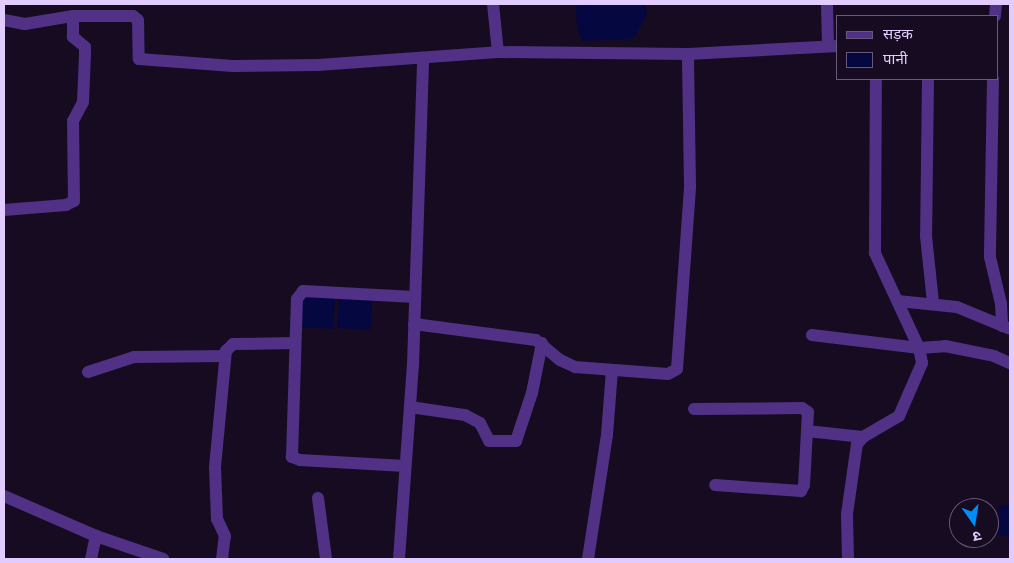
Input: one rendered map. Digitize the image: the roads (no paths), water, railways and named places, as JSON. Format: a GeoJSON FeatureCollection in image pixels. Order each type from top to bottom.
{"type":"FeatureCollection","features":[{"type":"Feature","properties":{"kind":"street"},"geometry":{"type":"LineString","coordinates":[[493,4],[498,25],[498,52]]}},
{"type":"Feature","properties":{"kind":"street"},"geometry":{"type":"LineString","coordinates":[[4,20],[25,24],[73,16],[92,10],[136,18],[137,57],[144,61],[233,66],[423,59],[498,52],[688,54],[833,46],[827,4]]}},
{"type":"Feature","properties":{"kind":"street"},"geometry":{"type":"LineString","coordinates":[[4,210],[66,206],[74,201],[74,121],[83,102],[85,47],[73,37],[73,16]]}},
{"type":"Feature","properties":{"kind":"street"},"geometry":{"type":"LineString","coordinates":[[414,324],[522,338],[542,343],[568,365],[668,374],[678,364],[690,186],[688,54]]}},
{"type":"Feature","properties":{"kind":"street"},"geometry":{"type":"LineString","coordinates":[[399,559],[414,324],[423,59]]}},
{"type":"Feature","properties":{"kind":"street"},"geometry":{"type":"LineString","coordinates":[[848,559],[847,514],[857,444],[864,437],[899,416],[921,369],[919,348],[875,254],[876,80]]}},
{"type":"Feature","properties":{"kind":"street"},"geometry":{"type":"LineString","coordinates":[[928,80],[926,236],[933,303]]}},
{"type":"Feature","properties":{"kind":"street"},"geometry":{"type":"LineString","coordinates":[[993,80],[990,257],[1006,328]]}},
{"type":"Feature","properties":{"kind":"street"},"geometry":{"type":"LineString","coordinates":[[405,466],[300,460],[292,457],[294,343],[300,292],[415,297]]}},
{"type":"Feature","properties":{"kind":"street"},"geometry":{"type":"LineString","coordinates":[[898,300],[957,307],[1006,328]]}},
{"type":"Feature","properties":{"kind":"street"},"geometry":{"type":"LineString","coordinates":[[812,335],[919,348],[945,346],[994,356],[1010,363]]}},
{"type":"Feature","properties":{"kind":"street"},"geometry":{"type":"LineString","coordinates":[[222,559],[225,536],[217,518],[215,467],[227,348],[233,344],[294,343]]}},
{"type":"Feature","properties":{"kind":"street"},"geometry":{"type":"LineString","coordinates":[[410,407],[465,415],[480,423],[489,441],[516,441],[532,393],[542,343]]}},
{"type":"Feature","properties":{"kind":"street"},"geometry":{"type":"LineString","coordinates":[[88,372],[134,357],[225,356]]}},
{"type":"Feature","properties":{"kind":"street"},"geometry":{"type":"LineString","coordinates":[[588,559],[607,435],[612,370]]}},
{"type":"Feature","properties":{"kind":"street"},"geometry":{"type":"LineString","coordinates":[[694,410],[802,408],[808,412],[804,485],[801,491],[715,485]]}},
{"type":"Feature","properties":{"kind":"street"},"geometry":{"type":"LineString","coordinates":[[807,431],[864,437]]}},
{"type":"Feature","properties":{"kind":"street"},"geometry":{"type":"LineString","coordinates":[[4,496],[96,536],[164,559]]}},
{"type":"Feature","properties":{"kind":"street"},"geometry":{"type":"LineString","coordinates":[[318,498],[326,559]]}},
{"type":"Feature","properties":{"kind":"street"},"geometry":{"type":"LineString","coordinates":[[91,559],[96,536]]}},
{"type":"Feature","properties":{"kind":"water"},"geometry":{"type":"Polygon","coordinates":[[[576,4],[645,4],[647,15],[633,39],[582,41],[577,26],[576,4]]]}},
{"type":"Feature","properties":{"kind":"water"},"geometry":{"type":"Polygon","coordinates":[[[302,296],[335,298],[333,329],[300,327],[302,296]]]}},
{"type":"Feature","properties":{"kind":"water"},"geometry":{"type":"Polygon","coordinates":[[[339,297],[372,299],[370,330],[337,328],[339,297]]]}},
{"type":"Feature","properties":{"kind":"water"},"geometry":{"type":"Polygon","coordinates":[[[999,505],[1010,506],[1010,537],[999,534],[999,505]]]}}]}
